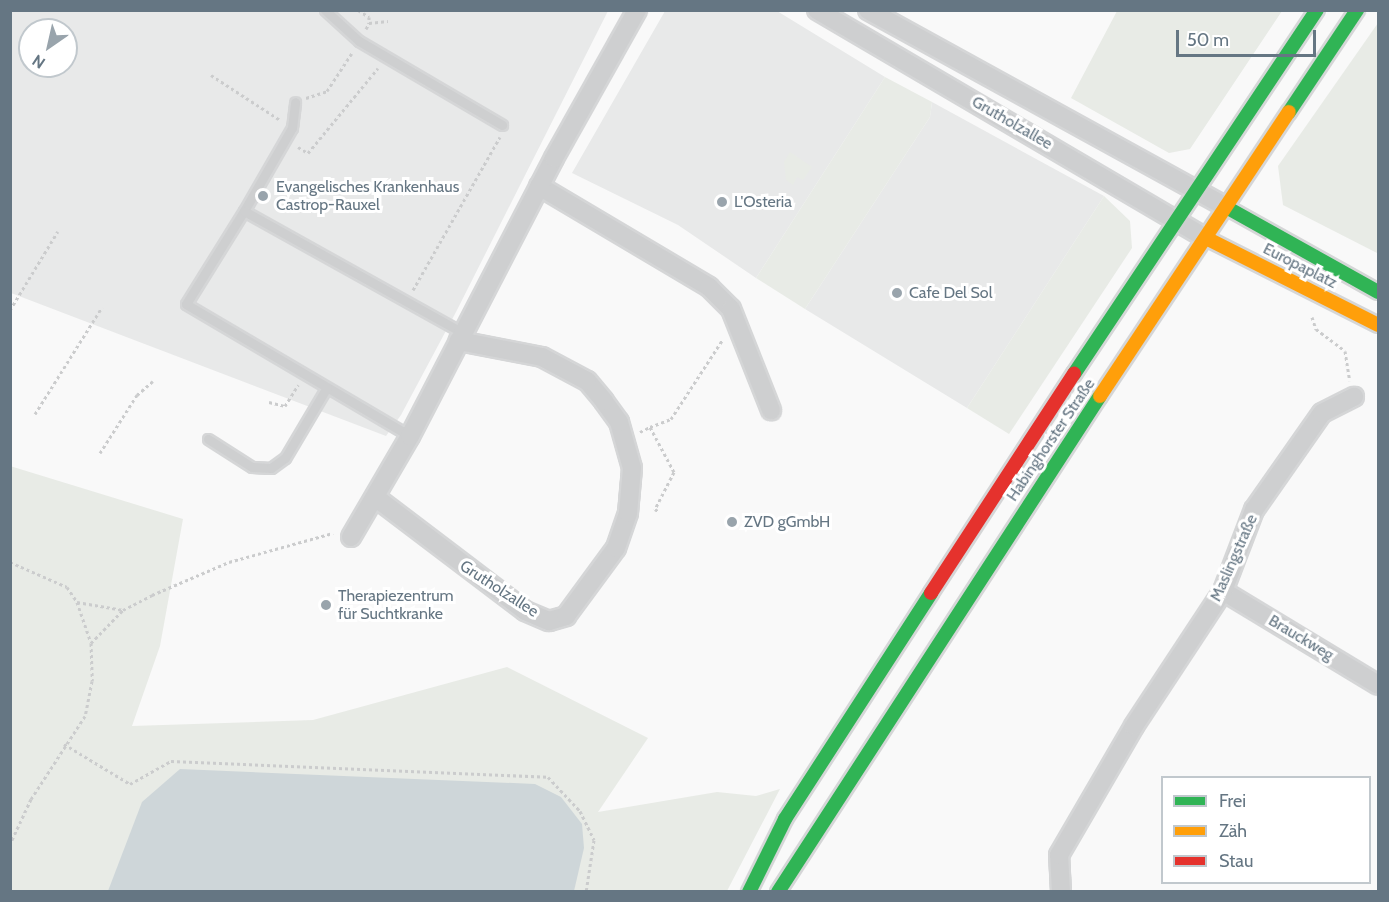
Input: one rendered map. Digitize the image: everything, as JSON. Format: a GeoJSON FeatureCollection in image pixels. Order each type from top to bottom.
{"type":"FeatureCollection","features":[{"type":"Feature","properties":{"kind":"main road","name":"Habinghorster Straße"},"geometry":{"type":"LineString","coordinates":[[749,891],[785,819],[1317,10]]}},
{"type":"Feature","properties":{"kind":"main road","name":"Habinghorster Straße"},"geometry":{"type":"LineString","coordinates":[[778,891],[1357,10]]}},
{"type":"Feature","properties":{"kind":"main road","name":"Europaplatz"},"geometry":{"type":"LineString","coordinates":[[1226,207],[1378,292]]}},
{"type":"Feature","properties":{"kind":"main road","name":"Europaplatz"},"geometry":{"type":"LineString","coordinates":[[1206,237],[1378,325]]}},
{"type":"Feature","properties":{"kind":"street"},"geometry":{"type":"LineString","coordinates":[[351,537],[410,436],[539,186],[637,10]]}},
{"type":"Feature","properties":{"kind":"street","name":"Grutholzallee"},"geometry":{"type":"LineString","coordinates":[[817,10],[1206,237]]}},
{"type":"Feature","properties":{"kind":"street","name":"Grutholzallee"},"geometry":{"type":"LineString","coordinates":[[868,10],[1226,207]]}},
{"type":"Feature","properties":{"kind":"street"},"geometry":{"type":"LineString","coordinates":[[539,186],[709,286],[731,309],[737,320],[771,410]]}},
{"type":"Feature","properties":{"kind":"street","name":"Grutholzallee"},"geometry":{"type":"LineString","coordinates":[[375,497],[525,610],[549,621],[566,616],[616,548],[632,489],[632,468],[619,422],[586,381],[542,357],[461,337]]}},
{"type":"Feature","properties":{"kind":"street","name":"Maslingstraße"},"geometry":{"type":"LineString","coordinates":[[1061,891],[1059,855],[1134,726],[1223,591],[1252,514],[1291,454],[1322,413],[1354,397]]}},
{"type":"Feature","properties":{"kind":"street","name":"Brauckweg"},"geometry":{"type":"LineString","coordinates":[[1223,591],[1378,685]]}},
{"type":"Feature","properties":{"kind":"lane"},"geometry":{"type":"LineString","coordinates":[[325,10],[359,41],[503,127]]}},
{"type":"Feature","properties":{"kind":"lane"},"geometry":{"type":"LineString","coordinates":[[295,102],[292,128],[186,304],[410,436]]}},
{"type":"Feature","properties":{"kind":"lane"},"geometry":{"type":"LineString","coordinates":[[244,211],[461,337]]}},
{"type":"Feature","properties":{"kind":"lane"},"geometry":{"type":"LineString","coordinates":[[208,439],[252,466],[271,468],[285,458],[327,387]]}},
{"type":"Feature","properties":{"kind":"path"},"geometry":{"type":"LineString","coordinates":[[358,10],[369,17],[369,23]]}},
{"type":"Feature","properties":{"kind":"path"},"geometry":{"type":"LineString","coordinates":[[285,139],[308,153],[379,67],[389,73]]}},
{"type":"Feature","properties":{"kind":"path"},"geometry":{"type":"LineString","coordinates":[[211,75],[292,128]]}},
{"type":"Feature","properties":{"kind":"path"},"geometry":{"type":"LineString","coordinates":[[295,102],[327,92]]}},
{"type":"Feature","properties":{"kind":"path"},"geometry":{"type":"LineString","coordinates":[[406,304],[503,127]]}},
{"type":"Feature","properties":{"kind":"path"},"geometry":{"type":"LineString","coordinates":[[10,310],[58,231]]}},
{"type":"Feature","properties":{"kind":"path"},"geometry":{"type":"LineString","coordinates":[[35,414],[102,307]]}},
{"type":"Feature","properties":{"kind":"path"},"geometry":{"type":"LineString","coordinates":[[1314,312],[1316,329],[1349,358],[1347,367],[1354,397]]}},
{"type":"Feature","properties":{"kind":"path"},"geometry":{"type":"LineString","coordinates":[[625,439],[671,419],[737,320]]}},
{"type":"Feature","properties":{"kind":"path"},"geometry":{"type":"LineString","coordinates":[[269,402],[285,406],[305,373]]}},
{"type":"Feature","properties":{"kind":"path"},"geometry":{"type":"LineString","coordinates":[[100,453],[137,395],[153,381]]}},
{"type":"Feature","properties":{"kind":"path"},"geometry":{"type":"LineString","coordinates":[[650,427],[674,472],[655,509],[659,512]]}},
{"type":"Feature","properties":{"kind":"path"},"geometry":{"type":"LineString","coordinates":[[91,643],[123,610],[229,562],[334,533],[351,537]]}},
{"type":"Feature","properties":{"kind":"path"},"geometry":{"type":"LineString","coordinates":[[10,562],[67,587],[86,618],[91,643],[92,681],[85,716],[64,744],[31,799],[10,844]]}},
{"type":"Feature","properties":{"kind":"path"},"geometry":{"type":"LineString","coordinates":[[77,602],[123,610]]}},
{"type":"Feature","properties":{"kind":"path"},"geometry":{"type":"LineString","coordinates":[[64,744],[130,784],[171,761],[548,777],[580,811],[594,840],[586,891]]}},
{"type":"Feature","properties":{"kind":"shaded area","name":"Evangelisches Krankenhaus Castrop-Rauxel"},"geometry":{"type":"Polygon","coordinates":[[[10,11],[608,11],[456,312],[401,415],[386,436],[11,293],[10,11]]]}},
{"type":"Feature","properties":{"kind":"shaded area"},"geometry":{"type":"Polygon","coordinates":[[[665,11],[777,11],[885,77],[756,278],[678,225],[572,173],[665,11]]]}},
{"type":"Feature","properties":{"kind":"shaded area"},"geometry":{"type":"Polygon","coordinates":[[[1117,11],[1282,11],[1190,149],[1169,153],[1071,98],[1117,11]]]}},
{"type":"Feature","properties":{"kind":"shaded area"},"geometry":{"type":"Polygon","coordinates":[[[1378,23],[1377,253],[1283,205],[1278,166],[1378,23]]]}},
{"type":"Feature","properties":{"kind":"shaded area"},"geometry":{"type":"Polygon","coordinates":[[[885,77],[932,102],[930,117],[805,309],[756,278],[885,77]]]}},
{"type":"Feature","properties":{"kind":"shaded area"},"geometry":{"type":"Polygon","coordinates":[[[932,102],[1104,196],[967,408],[805,309],[930,117],[932,102]]]}},
{"type":"Feature","properties":{"kind":"shaded area"},"geometry":{"type":"Polygon","coordinates":[[[790,152],[812,167],[803,180],[797,177],[793,185],[786,180],[784,162],[790,152]]]}},
{"type":"Feature","properties":{"kind":"shaded area"},"geometry":{"type":"Polygon","coordinates":[[[1104,196],[1130,221],[1132,248],[1009,434],[967,408],[1104,196]]]}},
{"type":"Feature","properties":{"kind":"shaded area"},"geometry":{"type":"Polygon","coordinates":[[[10,466],[183,519],[160,646],[132,726],[313,720],[507,667],[648,738],[598,812],[717,792],[756,796],[780,789],[727,891],[11,891],[10,466]]]}},
{"type":"Feature","properties":{"kind":"shaded area"},"geometry":{"type":"Polygon","coordinates":[[[180,769],[535,784],[561,797],[582,824],[584,848],[574,891],[108,891],[142,802],[180,769]]]}},
{"type":"Feature","properties":{"kind":"traffic: fast"},"geometry":{"type":"LineString","coordinates":[[1074,374],[1317,10]]}},
{"type":"Feature","properties":{"kind":"traffic: fast"},"geometry":{"type":"LineString","coordinates":[[1289,112],[1357,10]]}},
{"type":"Feature","properties":{"kind":"traffic: fast"},"geometry":{"type":"LineString","coordinates":[[1226,207],[1378,292]]}},
{"type":"Feature","properties":{"kind":"traffic: fast"},"geometry":{"type":"LineString","coordinates":[[778,892],[1100,396]]}},
{"type":"Feature","properties":{"kind":"traffic: fast"},"geometry":{"type":"LineString","coordinates":[[749,892],[785,819],[931,593]]}},
{"type":"Feature","properties":{"kind":"traffic: slow"},"geometry":{"type":"LineString","coordinates":[[1100,396],[1289,112]]}},
{"type":"Feature","properties":{"kind":"traffic: slow"},"geometry":{"type":"LineString","coordinates":[[1206,238],[1378,325]]}},
{"type":"Feature","properties":{"kind":"traffic: jam"},"geometry":{"type":"LineString","coordinates":[[931,593],[1074,374]]}},
{"type":"Feature","properties":{"kind":"place","name":"Evangelisches Krankenhaus Castrop-Rauxel"},"geometry":{"type":"Point","coordinates":[263,196]}},
{"type":"Feature","properties":{"kind":"place","name":"L'Osteria"},"geometry":{"type":"Point","coordinates":[722,202]}},
{"type":"Feature","properties":{"kind":"place","name":"Cafe Del Sol"},"geometry":{"type":"Point","coordinates":[897,293]}},
{"type":"Feature","properties":{"kind":"place","name":"ZVD gGmbH"},"geometry":{"type":"Point","coordinates":[732,522]}},
{"type":"Feature","properties":{"kind":"place","name":"Therapiezentrum für Suchtkranke"},"geometry":{"type":"Point","coordinates":[326,605]}}]}
